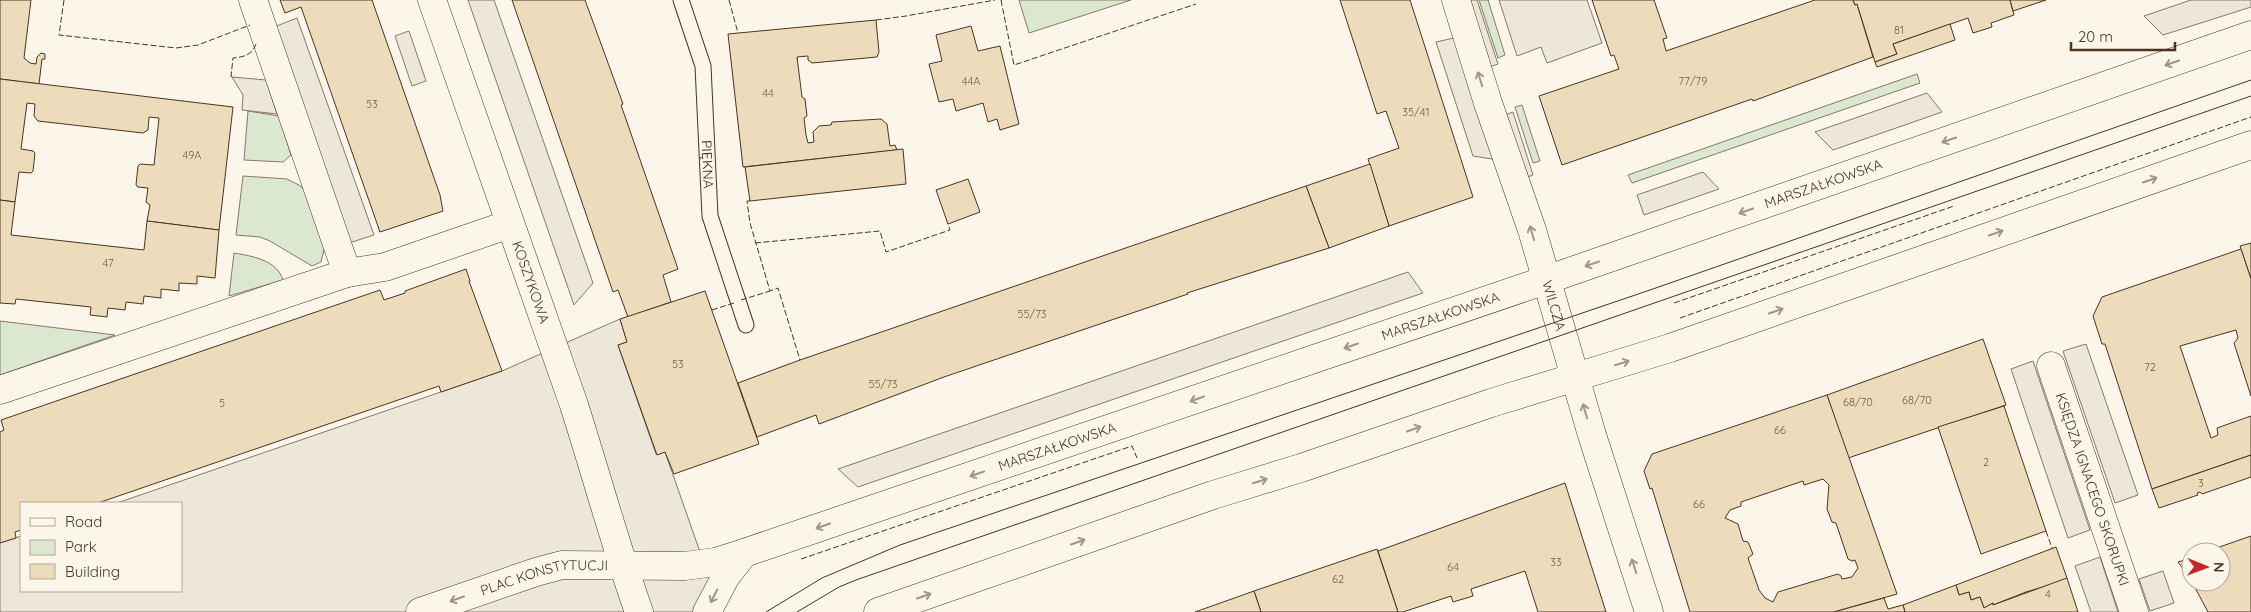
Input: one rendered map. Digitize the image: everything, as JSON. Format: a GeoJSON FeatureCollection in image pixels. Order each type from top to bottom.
{"type":"FeatureCollection","features":[{"type":"Feature","properties":{"kind":"main road"},"geometry":{"type":"LineString","coordinates":[[253,0],[347,273]]}},
{"type":"Feature","properties":{"kind":"main road","name":"KOSZYKOWA"},"geometry":{"type":"LineString","coordinates":[[432,0],[574,405],[623,565]]}},
{"type":"Feature","properties":{"kind":"main road","name":"WILCZA"},"geometry":{"type":"LineString","coordinates":[[1456,0],[1546,280],[1648,612]]}},
{"type":"Feature","properties":{"kind":"main road","name":"MARSZAŁKOWSKA"},"geometry":{"type":"LineString","coordinates":[[623,565],[685,566],[715,562],[744,553],[1546,280],[2251,35]]}},
{"type":"Feature","properties":{"kind":"main road"},"geometry":{"type":"LineString","coordinates":[[878,612],[1213,495],[1302,468],[1490,403],[1670,348],[2251,145]]}},
{"type":"Feature","properties":{"kind":"main road"},"geometry":{"type":"LineString","coordinates":[[0,390],[347,273],[385,266],[510,224]]}},
{"type":"Feature","properties":{"kind":"main road","name":"KSIĘDZA IGNACEGO SKORUPKI"},"geometry":{"type":"LineString","coordinates":[[2051,366],[2134,612]]}},
{"type":"Feature","properties":{"kind":"main road"},"geometry":{"type":"LineString","coordinates":[[707,612],[726,576],[744,553]]}},
{"type":"Feature","properties":{"kind":"main road","name":"PLAC KONSTYTUCJI"},"geometry":{"type":"LineString","coordinates":[[420,612],[536,572],[562,565],[623,565],[639,612]]}},
{"type":"Feature","properties":{"kind":"lane","name":"PIĘKNA"},"geometry":{"type":"LineString","coordinates":[[682,0],[703,66],[710,216],[746,324]]}},
{"type":"Feature","properties":{"kind":"green space"},"geometry":{"type":"Polygon","coordinates":[[[1019,0],[1131,0],[1029,33],[1019,0]]]}},
{"type":"Feature","properties":{"kind":"green space"},"geometry":{"type":"Polygon","coordinates":[[[1479,0],[1488,0],[1505,55],[1498,58],[1479,0]]]}},
{"type":"Feature","properties":{"kind":"green space"},"geometry":{"type":"Polygon","coordinates":[[[1917,74],[1920,83],[1632,183],[1628,175],[1917,74]]]}},
{"type":"Feature","properties":{"kind":"green space"},"geometry":{"type":"Polygon","coordinates":[[[1522,105],[1540,161],[1533,163],[1515,107],[1522,105]]]}},
{"type":"Feature","properties":{"kind":"green space"},"geometry":{"type":"Polygon","coordinates":[[[248,111],[279,116],[291,155],[283,162],[244,160],[248,111]]]}},
{"type":"Feature","properties":{"kind":"green space"},"geometry":{"type":"Polygon","coordinates":[[[243,176],[287,179],[299,185],[307,192],[325,246],[321,262],[312,266],[270,241],[260,237],[236,235],[243,176]]]}},
{"type":"Feature","properties":{"kind":"green space"},"geometry":{"type":"Polygon","coordinates":[[[234,253],[270,263],[280,273],[283,280],[229,296],[234,253]]]}},
{"type":"Feature","properties":{"kind":"green space"},"geometry":{"type":"Polygon","coordinates":[[[0,321],[115,335],[0,375],[0,321]]]}},
{"type":"Feature","properties":{"kind":"shaded area"},"geometry":{"type":"Polygon","coordinates":[[[468,0],[494,0],[593,283],[574,305],[468,0]]]}},
{"type":"Feature","properties":{"kind":"shaded area"},"geometry":{"type":"Polygon","coordinates":[[[1467,0],[1477,0],[1498,64],[1489,67],[1467,0]]]}},
{"type":"Feature","properties":{"kind":"shaded area"},"geometry":{"type":"Polygon","coordinates":[[[1499,0],[1587,0],[1602,43],[1547,63],[1541,47],[1517,56],[1499,0]]]}},
{"type":"Feature","properties":{"kind":"shaded area"},"geometry":{"type":"Polygon","coordinates":[[[2191,0],[2251,0],[2251,7],[2163,35],[2144,16],[2191,0]]]}},
{"type":"Feature","properties":{"kind":"shaded area"},"geometry":{"type":"Polygon","coordinates":[[[297,18],[374,235],[349,243],[274,27],[297,18]]]}},
{"type":"Feature","properties":{"kind":"shaded area"},"geometry":{"type":"Polygon","coordinates":[[[409,31],[426,81],[412,86],[395,36],[409,31]]]}},
{"type":"Feature","properties":{"kind":"shaded area"},"geometry":{"type":"Polygon","coordinates":[[[1458,37],[1498,160],[1473,156],[1436,42],[1458,37]]]}},
{"type":"Feature","properties":{"kind":"shaded area"},"geometry":{"type":"Polygon","coordinates":[[[232,77],[266,80],[277,114],[242,110],[243,95],[232,77]]]}},
{"type":"Feature","properties":{"kind":"shaded area"},"geometry":{"type":"Polygon","coordinates":[[[1927,93],[1942,112],[1833,150],[1815,132],[1927,93]]]}},
{"type":"Feature","properties":{"kind":"shaded area"},"geometry":{"type":"Polygon","coordinates":[[[1513,112],[1533,175],[1525,178],[1505,115],[1513,112]]]}},
{"type":"Feature","properties":{"kind":"shaded area"},"geometry":{"type":"Polygon","coordinates":[[[1703,172],[1719,189],[1644,215],[1637,195],[1703,172]]]}},
{"type":"Feature","properties":{"kind":"shaded area"},"geometry":{"type":"Polygon","coordinates":[[[1408,272],[1423,293],[858,487],[838,469],[1408,272]]]}},
{"type":"Feature","properties":{"kind":"shaded area"},"geometry":{"type":"Polygon","coordinates":[[[620,319],[627,342],[618,345],[656,454],[665,452],[721,612],[0,612],[0,543],[20,536],[20,592],[182,592],[182,502],[120,502],[502,371],[620,319]]]}},
{"type":"Feature","properties":{"kind":"shaded area"},"geometry":{"type":"Polygon","coordinates":[[[2086,344],[2138,495],[2115,503],[2063,351],[2086,344]]]}},
{"type":"Feature","properties":{"kind":"shaded area"},"geometry":{"type":"Polygon","coordinates":[[[2033,361],[2090,530],[2068,538],[2011,369],[2033,361]]]}},
{"type":"Feature","properties":{"kind":"shaded area"},"geometry":{"type":"Polygon","coordinates":[[[2100,557],[2118,612],[2091,612],[2075,566],[2100,557]]]}},
{"type":"Feature","properties":{"kind":"shaded area"},"geometry":{"type":"Polygon","coordinates":[[[2163,571],[2174,603],[2150,611],[2139,579],[2163,571]]]}},
{"type":"Feature","properties":{"kind":"building"},"geometry":{"type":"Polygon","coordinates":[[[0,0],[31,0],[24,58],[30,63],[36,64],[37,57],[41,53],[45,54],[45,59],[42,59],[39,84],[0,79],[0,0]]]}},
{"type":"Feature","properties":{"kind":"building"},"geometry":{"type":"Polygon","coordinates":[[[280,0],[372,0],[440,195],[443,211],[380,232],[301,7],[285,13],[280,0]]]}},
{"type":"Feature","properties":{"kind":"building"},"geometry":{"type":"Polygon","coordinates":[[[512,0],[585,0],[623,104],[621,105],[678,269],[663,275],[671,302],[628,317],[618,290],[613,292],[512,0]]]}},
{"type":"Feature","properties":{"kind":"building"},"geometry":{"type":"Polygon","coordinates":[[[1340,0],[1410,0],[1473,197],[1389,226],[1368,159],[1399,148],[1386,111],[1377,114],[1340,0]]]}},
{"type":"Feature","properties":{"kind":"building"},"geometry":{"type":"Polygon","coordinates":[[[1592,0],[1654,0],[1667,38],[1663,39],[1666,51],[1815,0],[1853,0],[1855,5],[1857,4],[1873,57],[1753,101],[1752,99],[1562,165],[1539,96],[1619,69],[1614,55],[1611,56],[1592,0]]]}},
{"type":"Feature","properties":{"kind":"building"},"geometry":{"type":"Polygon","coordinates":[[[1853,0],[2010,0],[2014,15],[1991,23],[1992,27],[1973,33],[1968,18],[1893,44],[1897,54],[1875,62],[1857,4],[1855,5],[1853,0]]]}},
{"type":"Feature","properties":{"kind":"building"},"geometry":{"type":"Polygon","coordinates":[[[2010,0],[2046,0],[2013,11],[2010,0]]]}},
{"type":"Feature","properties":{"kind":"building"},"geometry":{"type":"Polygon","coordinates":[[[876,20],[879,52],[877,57],[812,63],[808,60],[808,56],[797,57],[802,97],[805,99],[807,116],[804,118],[806,135],[808,143],[814,142],[813,132],[819,126],[831,125],[832,122],[881,119],[887,124],[890,146],[895,145],[897,150],[743,167],[728,34],[876,20]]]}},
{"type":"Feature","properties":{"kind":"building"},"geometry":{"type":"Polygon","coordinates":[[[1950,24],[1955,40],[1877,67],[1875,62],[1897,54],[1893,44],[1950,24]]]}},
{"type":"Feature","properties":{"kind":"building"},"geometry":{"type":"Polygon","coordinates":[[[971,26],[978,51],[1000,46],[1019,124],[1000,130],[997,119],[988,122],[983,103],[956,111],[953,99],[939,102],[929,64],[942,61],[936,35],[971,26]]]}},
{"type":"Feature","properties":{"kind":"building"},"geometry":{"type":"Polygon","coordinates":[[[0,79],[233,107],[219,230],[147,221],[150,205],[146,202],[148,188],[136,185],[138,166],[140,164],[154,165],[159,118],[149,117],[148,130],[143,133],[38,121],[34,116],[35,104],[27,103],[21,149],[35,153],[33,171],[31,173],[19,172],[15,202],[0,200],[0,79]]]}},
{"type":"Feature","properties":{"kind":"building"},"geometry":{"type":"Polygon","coordinates":[[[903,149],[906,184],[750,201],[745,167],[903,149]]]}},
{"type":"Feature","properties":{"kind":"building"},"geometry":{"type":"Polygon","coordinates":[[[1370,164],[1389,226],[1329,248],[1306,186],[1370,164]]]}},
{"type":"Feature","properties":{"kind":"building"},"geometry":{"type":"Polygon","coordinates":[[[968,179],[980,212],[948,224],[936,190],[968,179]]]}},
{"type":"Feature","properties":{"kind":"building"},"geometry":{"type":"Polygon","coordinates":[[[1306,186],[1329,248],[1187,293],[944,377],[819,424],[816,415],[757,437],[738,383],[1306,186]]]}},
{"type":"Feature","properties":{"kind":"building"},"geometry":{"type":"Polygon","coordinates":[[[0,200],[15,202],[11,235],[144,250],[147,221],[219,230],[215,278],[197,276],[197,284],[179,283],[179,291],[161,289],[161,298],[144,296],[143,304],[126,302],[125,310],[108,308],[107,317],[90,315],[91,307],[16,299],[15,304],[0,303],[0,200]]]}},
{"type":"Feature","properties":{"kind":"building"},"geometry":{"type":"Polygon","coordinates":[[[2251,243],[2251,279],[2240,246],[2251,243]]]}},
{"type":"Feature","properties":{"kind":"building"},"geometry":{"type":"Polygon","coordinates":[[[2241,249],[2251,279],[2251,396],[2234,343],[2238,338],[2236,330],[2180,346],[2211,438],[2218,435],[2217,428],[2251,416],[2251,455],[2152,489],[2105,344],[2102,344],[2093,316],[2102,297],[2241,249]]]}},
{"type":"Feature","properties":{"kind":"building"},"geometry":{"type":"Polygon","coordinates":[[[466,269],[502,371],[441,392],[439,386],[101,502],[20,502],[20,530],[15,532],[16,538],[0,543],[0,432],[4,430],[1,420],[380,290],[384,300],[405,293],[405,291],[466,269]]]}},
{"type":"Feature","properties":{"kind":"building"},"geometry":{"type":"Polygon","coordinates":[[[705,291],[759,444],[674,474],[665,452],[657,455],[618,345],[627,342],[620,319],[705,291]]]}},
{"type":"Feature","properties":{"kind":"building"},"geometry":{"type":"Polygon","coordinates":[[[1983,339],[2006,405],[1848,458],[1827,395],[1983,339]]]}},
{"type":"Feature","properties":{"kind":"building"},"geometry":{"type":"Polygon","coordinates":[[[1827,395],[1897,594],[1834,612],[1690,612],[1652,488],[1650,489],[1644,471],[1652,454],[1827,395]],[[1823,479],[1804,485],[1803,481],[1741,502],[1741,506],[1730,510],[1725,518],[1738,524],[1743,541],[1748,542],[1753,554],[1748,558],[1759,590],[1765,598],[1773,602],[1778,592],[1838,574],[1842,579],[1852,577],[1858,568],[1855,560],[1848,559],[1836,523],[1832,522],[1827,509],[1829,485],[1823,479]]]}},
{"type":"Feature","properties":{"kind":"building"},"geometry":{"type":"Polygon","coordinates":[[[2004,406],[2046,531],[1981,554],[1938,427],[2004,406]]]}},
{"type":"Feature","properties":{"kind":"building"},"geometry":{"type":"Polygon","coordinates":[[[2251,455],[2251,477],[2202,494],[2200,492],[2197,493],[2198,495],[2159,508],[2152,489],[2251,455]]]}},
{"type":"Feature","properties":{"kind":"building"},"geometry":{"type":"Polygon","coordinates":[[[1565,483],[1606,612],[1538,612],[1525,571],[1471,589],[1473,596],[1453,602],[1451,596],[1398,612],[1378,551],[1565,483]]]}},
{"type":"Feature","properties":{"kind":"building"},"geometry":{"type":"Polygon","coordinates":[[[2251,536],[2251,612],[2208,612],[2197,592],[2231,592],[2231,543],[2251,536]]]}},
{"type":"Feature","properties":{"kind":"building"},"geometry":{"type":"Polygon","coordinates":[[[2056,547],[2067,578],[2063,581],[2026,592],[1993,605],[1993,603],[1984,608],[1980,597],[1971,600],[1969,592],[1959,595],[1956,585],[2056,547]]]}},
{"type":"Feature","properties":{"kind":"building"},"geometry":{"type":"Polygon","coordinates":[[[1377,549],[1398,612],[1261,612],[1254,591],[1377,549]]]}},
{"type":"Feature","properties":{"kind":"building"},"geometry":{"type":"Polygon","coordinates":[[[2067,578],[2078,612],[1905,612],[1903,605],[1956,585],[1959,595],[1969,592],[1971,600],[1980,597],[1984,608],[1993,603],[1993,605],[2067,578]]]}},
{"type":"Feature","properties":{"kind":"building"},"geometry":{"type":"Polygon","coordinates":[[[1254,591],[1261,612],[1195,612],[1254,591]]]}},
{"type":"Feature","properties":{"kind":"building"},"geometry":{"type":"Polygon","coordinates":[[[1884,598],[1888,609],[1903,605],[1905,612],[1834,612],[1884,598]]]}},
{"type":"Feature","properties":{"kind":"tram line"},"geometry":{"type":"LineString","coordinates":[[766,612],[822,578],[900,545],[1650,290],[2251,80]]}},
{"type":"Feature","properties":{"kind":"tram line"},"geometry":{"type":"LineString","coordinates":[[797,612],[839,587],[856,580],[2251,96]]}},
{"type":"Feature","properties":{"kind":"fence"},"geometry":{"type":"LineString","coordinates":[[64,0],[59,35],[176,48],[198,45],[250,25]]}},
{"type":"Feature","properties":{"kind":"fence"},"geometry":{"type":"LineString","coordinates":[[729,0],[738,33]]}},
{"type":"Feature","properties":{"kind":"fence"},"geometry":{"type":"LineString","coordinates":[[876,20],[995,0]]}},
{"type":"Feature","properties":{"kind":"fence"},"geometry":{"type":"LineString","coordinates":[[1001,0],[1014,65],[1196,4]]}},
{"type":"Feature","properties":{"kind":"fence"},"geometry":{"type":"LineString","coordinates":[[232,77],[233,58],[247,55],[256,44]]}},
{"type":"Feature","properties":{"kind":"fence"},"geometry":{"type":"LineString","coordinates":[[1680,318],[2251,117]]}},
{"type":"Feature","properties":{"kind":"fence"},"geometry":{"type":"LineString","coordinates":[[750,201],[747,201],[750,223],[770,291],[778,288],[800,360]]}},
{"type":"Feature","properties":{"kind":"fence"},"geometry":{"type":"LineString","coordinates":[[1674,303],[1954,206]]}},
{"type":"Feature","properties":{"kind":"fence"},"geometry":{"type":"LineString","coordinates":[[755,243],[880,231],[886,252],[950,230],[948,224]]}},
{"type":"Feature","properties":{"kind":"fence"},"geometry":{"type":"LineString","coordinates":[[741,300],[770,291]]}},
{"type":"Feature","properties":{"kind":"fence"},"geometry":{"type":"LineString","coordinates":[[712,310],[734,303]]}},
{"type":"Feature","properties":{"kind":"fence"},"geometry":{"type":"LineString","coordinates":[[801,559],[1132,446],[1137,458]]}},
{"type":"Feature","properties":{"kind":"fence"},"geometry":{"type":"LineString","coordinates":[[2046,531],[2052,548]]}}]}
